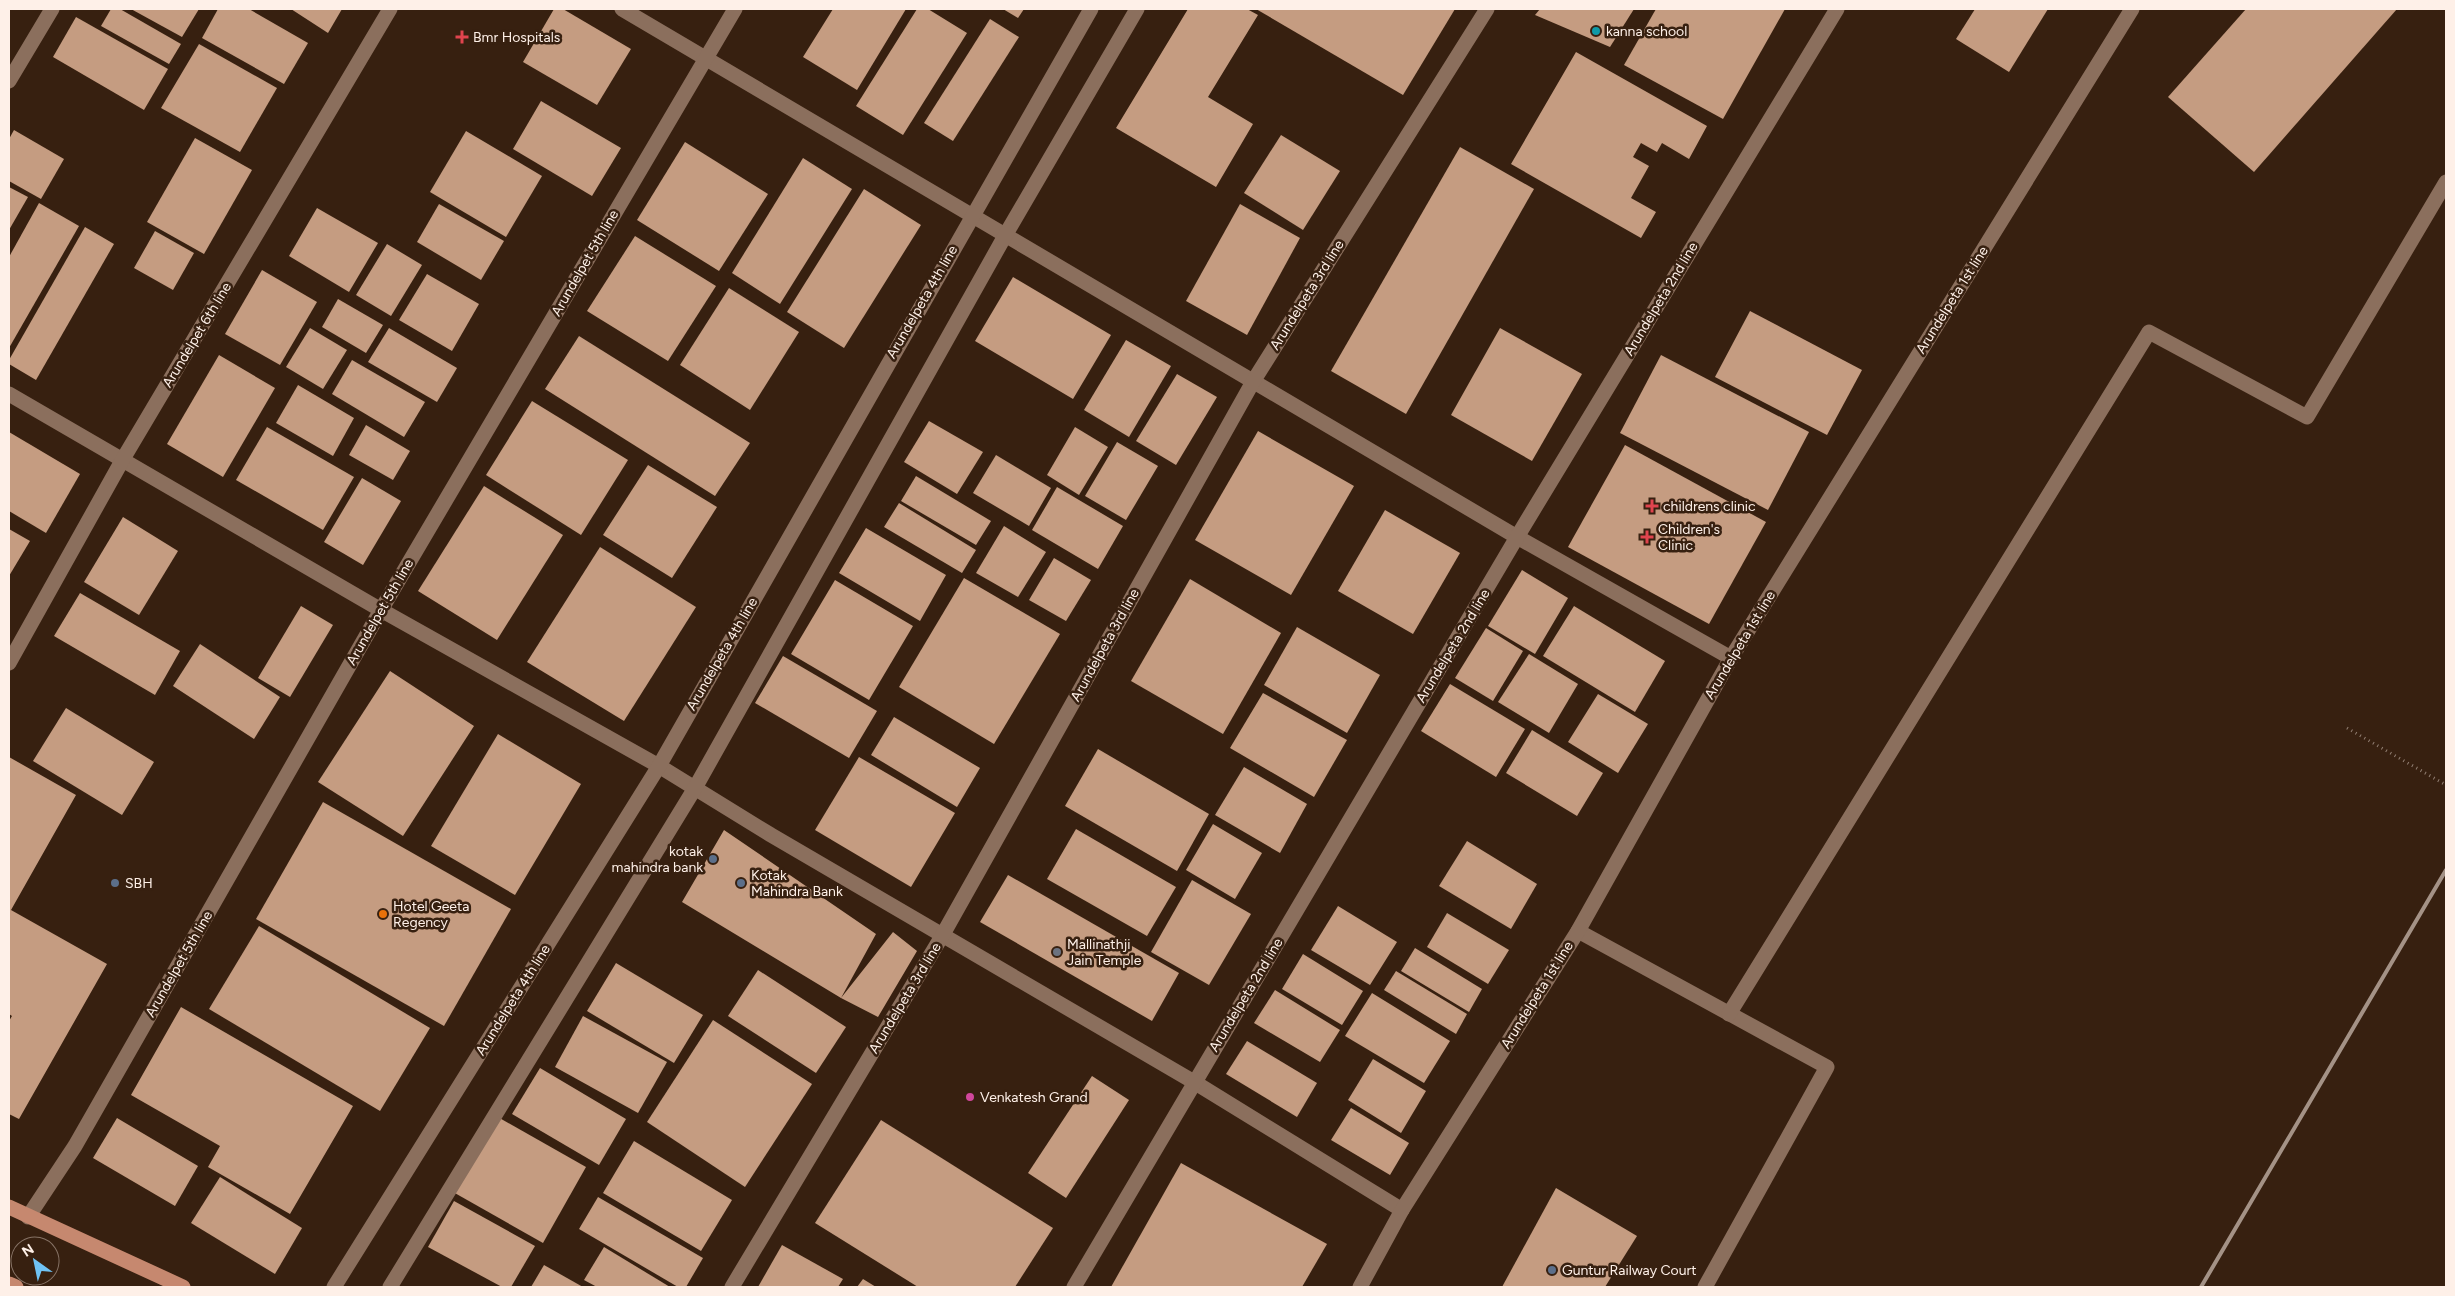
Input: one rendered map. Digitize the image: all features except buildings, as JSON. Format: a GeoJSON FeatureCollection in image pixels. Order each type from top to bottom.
{"type":"FeatureCollection","features":[{"type":"Feature","properties":{"kind":"main road"},"geometry":{"type":"LineString","coordinates":[[9,1207],[183,1287]]}},
{"type":"Feature","properties":{"kind":"main road"},"geometry":{"type":"LineString","coordinates":[[9,1284],[16,1287]]}},
{"type":"Feature","properties":{"kind":"street"},"geometry":{"type":"LineString","coordinates":[[9,81],[52,9]]}},
{"type":"Feature","properties":{"kind":"street","name":"Arundelpet 6th line"},"geometry":{"type":"LineString","coordinates":[[9,663],[123,459],[390,9]]}},
{"type":"Feature","properties":{"kind":"street"},"geometry":{"type":"LineString","coordinates":[[622,9],[1254,380],[1517,537],[1731,658]]}},
{"type":"Feature","properties":{"kind":"street","name":"Arundelpet 5th line"},"geometry":{"type":"LineString","coordinates":[[28,1217],[75,1146],[382,610],[735,9]]}},
{"type":"Feature","properties":{"kind":"street","name":"Arundelpeta 4th line"},"geometry":{"type":"LineString","coordinates":[[334,1287],[659,766],[1090,9]]}},
{"type":"Feature","properties":{"kind":"street"},"geometry":{"type":"LineString","coordinates":[[390,1287],[694,788],[1006,234],[1137,9]]}},
{"type":"Feature","properties":{"kind":"street","name":"Arundelpeta 3rd line"},"geometry":{"type":"LineString","coordinates":[[732,1287],[942,936],[1254,380],[1487,9]]}},
{"type":"Feature","properties":{"kind":"street","name":"Arundelpeta 2nd line"},"geometry":{"type":"LineString","coordinates":[[1074,1287],[1517,537],[1837,9]]}},
{"type":"Feature","properties":{"kind":"street","name":"Arundelpeta 1st line"},"geometry":{"type":"LineString","coordinates":[[1360,1287],[1402,1210],[1578,931],[1731,658],[2132,9]]}},
{"type":"Feature","properties":{"kind":"street"},"geometry":{"type":"LineString","coordinates":[[1729,1014],[2149,332],[2307,417],[2446,182]]}},
{"type":"Feature","properties":{"kind":"street"},"geometry":{"type":"LineString","coordinates":[[9,394],[382,610],[659,766],[942,936],[1194,1082],[1402,1210]]}},
{"type":"Feature","properties":{"kind":"street"},"geometry":{"type":"LineString","coordinates":[[1578,931],[1827,1067],[1705,1287]]}},
{"type":"Feature","properties":{"kind":"path"},"geometry":{"type":"LineString","coordinates":[[2347,728],[2446,785]]}},
{"type":"Feature","properties":{"kind":"railway"},"geometry":{"type":"LineString","coordinates":[[2201,1287],[2446,870]]}},
{"type":"Feature","properties":{"kind":"place","name":"kanna school"},"geometry":{"type":"Point","coordinates":[1596,31]}},
{"type":"Feature","properties":{"kind":"place","name":"Bmr Hospitals"},"geometry":{"type":"Point","coordinates":[462,37]}},
{"type":"Feature","properties":{"kind":"place","name":"childrens clinic"},"geometry":{"type":"Point","coordinates":[1652,506]}},
{"type":"Feature","properties":{"kind":"place","name":"Children's Clinic"},"geometry":{"type":"Point","coordinates":[1647,537]}},
{"type":"Feature","properties":{"kind":"place","name":"kotak mahindra bank"},"geometry":{"type":"Point","coordinates":[713,859]}},
{"type":"Feature","properties":{"kind":"place","name":"SBH"},"geometry":{"type":"Point","coordinates":[115,883]}},
{"type":"Feature","properties":{"kind":"place","name":"Kotak Mahindra Bank"},"geometry":{"type":"Point","coordinates":[741,883]}},
{"type":"Feature","properties":{"kind":"place","name":"Hotel Geeta Regency"},"geometry":{"type":"Point","coordinates":[383,914]}},
{"type":"Feature","properties":{"kind":"place","name":"Mallinathji Jain Temple"},"geometry":{"type":"Point","coordinates":[1057,952]}},
{"type":"Feature","properties":{"kind":"place","name":"Venkatesh Grand"},"geometry":{"type":"Point","coordinates":[970,1097]}},
{"type":"Feature","properties":{"kind":"place","name":"Guntur Railway Court"},"geometry":{"type":"Point","coordinates":[1552,1270]}}]}
